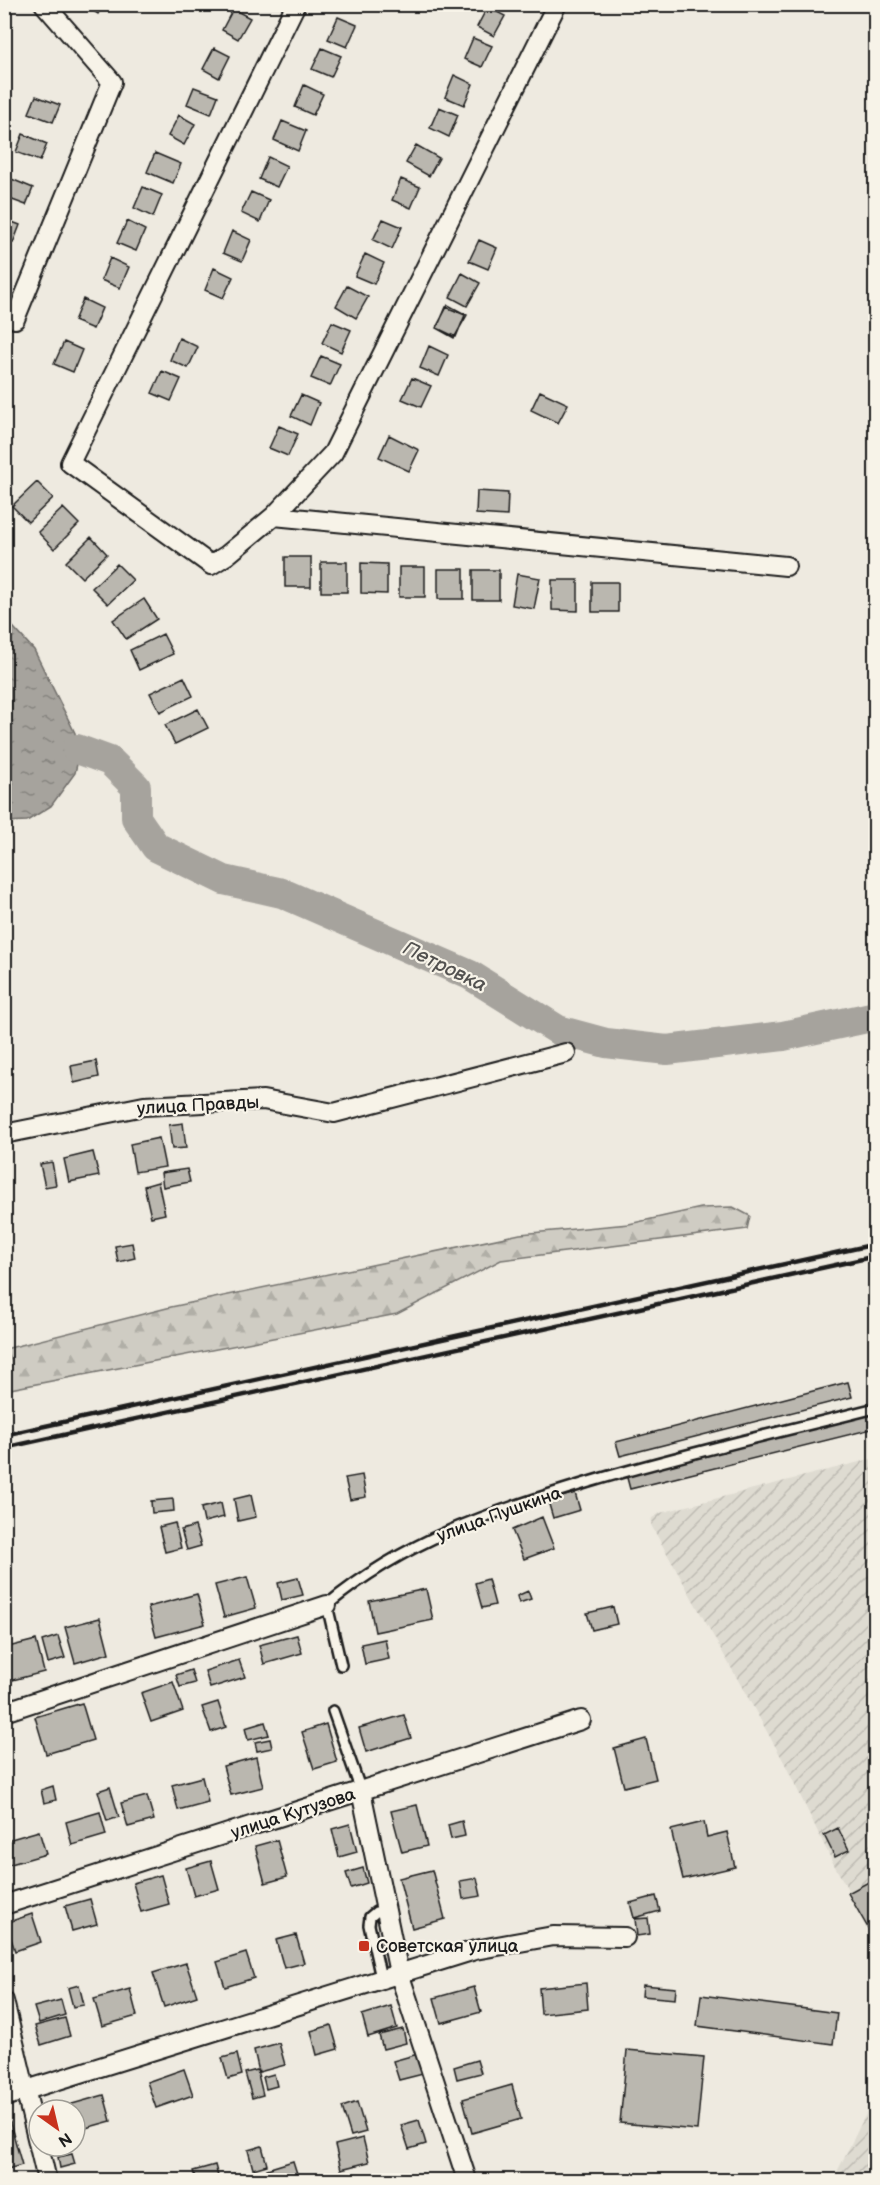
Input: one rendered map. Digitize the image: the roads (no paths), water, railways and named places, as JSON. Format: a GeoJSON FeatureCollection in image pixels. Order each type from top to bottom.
{"type":"FeatureCollection","features":[{"type":"Feature","properties":{"kind":"street"},"geometry":{"type":"LineString","coordinates":[[15,319],[112,82],[44,4]]}},
{"type":"Feature","properties":{"kind":"street"},"geometry":{"type":"LineString","coordinates":[[296,4],[70,464],[211,565],[227,555],[274,516],[333,453],[557,4]]}},
{"type":"Feature","properties":{"kind":"street"},"geometry":{"type":"LineString","coordinates":[[274,516],[786,566]]}},
{"type":"Feature","properties":{"kind":"street","name":"улица Правды"},"geometry":{"type":"LineString","coordinates":[[4,1134],[144,1106],[263,1100],[334,1113],[566,1053]]}},
{"type":"Feature","properties":{"kind":"street","name":"улица Пушкина"},"geometry":{"type":"LineString","coordinates":[[4,1712],[327,1605]]}},
{"type":"Feature","properties":{"kind":"street","name":"улица Кутузова"},"geometry":{"type":"LineString","coordinates":[[4,1905],[581,1720]]}},
{"type":"Feature","properties":{"kind":"street"},"geometry":{"type":"LineString","coordinates":[[361,1791],[399,1973],[467,2181]]}},
{"type":"Feature","properties":{"kind":"street"},"geometry":{"type":"LineString","coordinates":[[4,2097],[475,1950],[553,1936],[625,1937]]}},
{"type":"Feature","properties":{"kind":"street"},"geometry":{"type":"LineString","coordinates":[[4,2001],[47,2181]]}},
{"type":"Feature","properties":{"kind":"lane","name":"улица Пушкина"},"geometry":{"type":"LineString","coordinates":[[327,1605],[353,1583],[399,1555],[470,1521],[641,1466],[876,1408]]}},
{"type":"Feature","properties":{"kind":"lane"},"geometry":{"type":"LineString","coordinates":[[327,1605],[341,1665]]}},
{"type":"Feature","properties":{"kind":"lane"},"geometry":{"type":"LineString","coordinates":[[333,1711],[361,1791]]}},
{"type":"Feature","properties":{"kind":"lane"},"geometry":{"type":"LineString","coordinates":[[381,1978],[369,1925],[370,1917],[376,1912],[386,1911]]}},
{"type":"Feature","properties":{"kind":"water"},"geometry":{"type":"Polygon","coordinates":[[[4,617],[34,650],[75,733],[78,760],[75,773],[51,806],[27,821],[5,822],[4,617]]]}},
{"type":"Feature","properties":{"kind":"waterway","name":"Петровка"},"geometry":{"type":"LineString","coordinates":[[77,749],[110,761],[136,787],[136,818],[156,847],[224,880],[282,893],[470,975],[558,1030],[606,1043],[667,1050],[783,1036],[876,1016]]}},
{"type":"Feature","properties":{"kind":"railway"},"geometry":{"type":"LineString","coordinates":[[4,1435],[876,1244]]}},
{"type":"Feature","properties":{"kind":"railway"},"geometry":{"type":"LineString","coordinates":[[4,1448],[876,1256]]}},
{"type":"Feature","properties":{"kind":"place","name":"Советская улица"},"geometry":{"type":"Point","coordinates":[364,1946]}}]}
